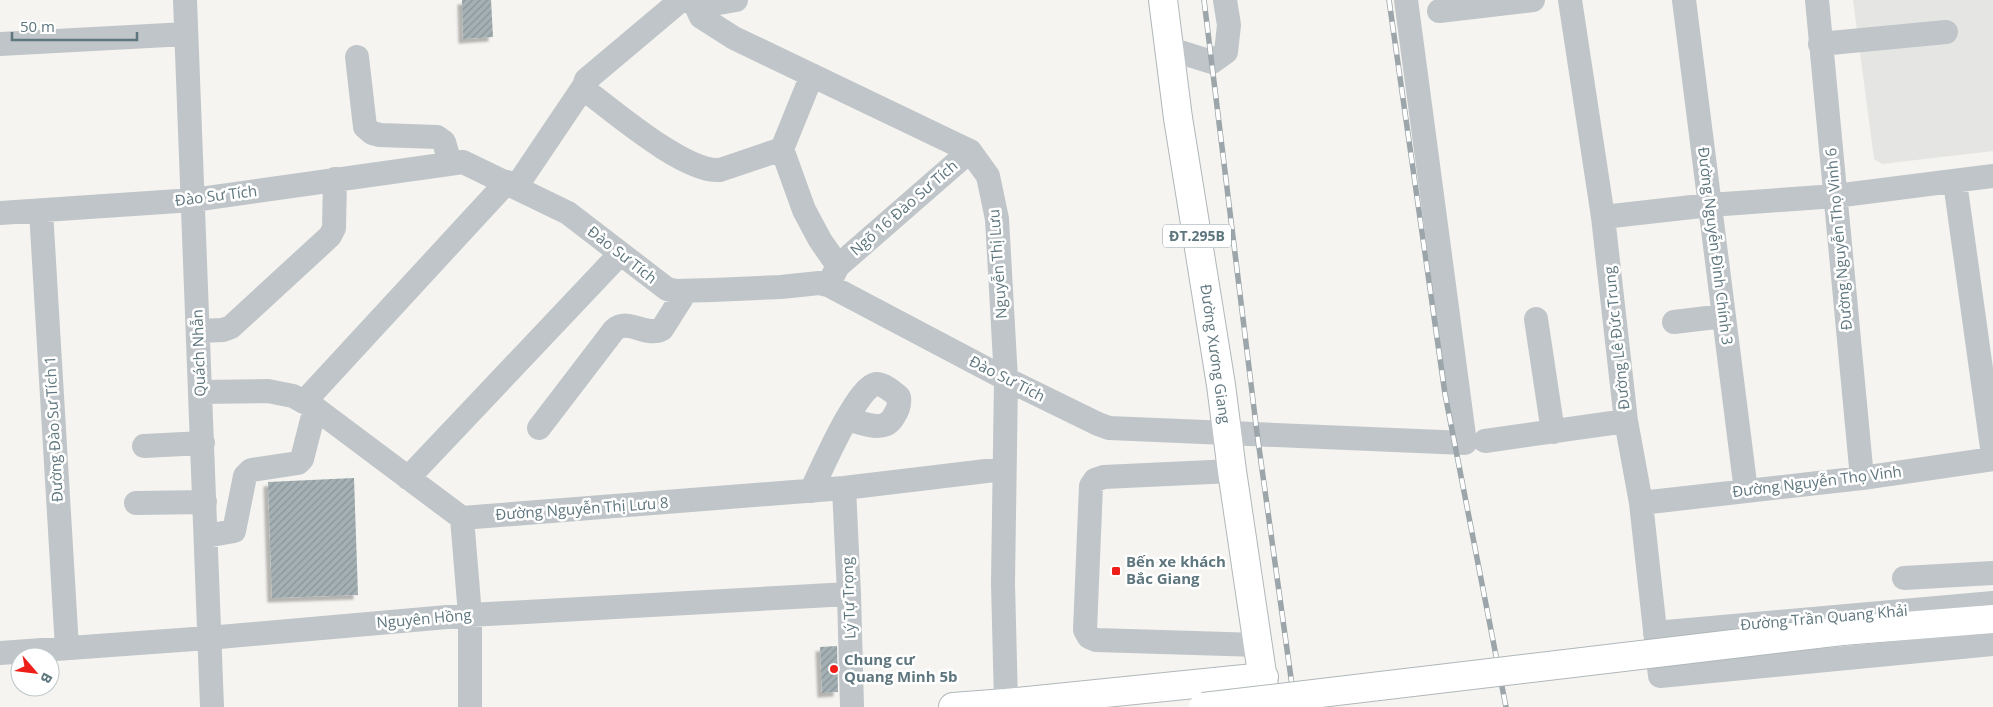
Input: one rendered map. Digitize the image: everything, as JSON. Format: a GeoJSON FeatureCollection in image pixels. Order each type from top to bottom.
{"type":"FeatureCollection","features":[{"type":"Feature","properties":{"kind":"main road","name":"Đường Xương Giang"},"geometry":{"type":"LineString","coordinates":[[1164,0],[1178,118],[1264,677],[1267,707]]}},
{"type":"Feature","properties":{"kind":"main road"},"geometry":{"type":"LineString","coordinates":[[1203,707],[1842,631],[1993,620]]}},
{"type":"Feature","properties":{"kind":"main road"},"geometry":{"type":"LineString","coordinates":[[953,707],[1264,677]]}},
{"type":"Feature","properties":{"kind":"street","name":"Quách Nhẫn"},"geometry":{"type":"LineString","coordinates":[[185,0],[212,707]]}},
{"type":"Feature","properties":{"kind":"street"},"geometry":{"type":"LineString","coordinates":[[206,536],[234,531],[247,473],[251,470],[298,462],[302,459],[305,455],[309,405],[511,185],[584,86],[586,80],[690,2],[736,0]]}},
{"type":"Feature","properties":{"kind":"street"},"geometry":{"type":"LineString","coordinates":[[1170,49],[1212,62],[1226,52],[1229,26],[1225,0]]}},
{"type":"Feature","properties":{"kind":"street","name":"Đào Sư Tích"},"geometry":{"type":"LineString","coordinates":[[0,213],[193,200],[450,162],[463,162],[568,213],[667,289],[686,291],[780,287],[819,283],[833,275],[1006,379],[1109,428],[1466,443],[1406,0]]}},
{"type":"Feature","properties":{"kind":"street"},"geometry":{"type":"LineString","coordinates":[[1439,11],[1534,0]]}},
{"type":"Feature","properties":{"kind":"street","name":"Đường Lê Đức Trung"},"geometry":{"type":"LineString","coordinates":[[1570,0],[1603,217],[1626,422],[1641,503],[1660,676],[1993,644]]}},
{"type":"Feature","properties":{"kind":"street","name":"Đường Nguyễn Đình Chính 3"},"geometry":{"type":"LineString","coordinates":[[1684,0],[1746,492]]}},
{"type":"Feature","properties":{"kind":"street","name":"Đường Nguyễn Thọ Vinh 6"},"geometry":{"type":"LineString","coordinates":[[1817,0],[1862,478]]}},
{"type":"Feature","properties":{"kind":"street","name":"Nguyễn Thị Lưu"},"geometry":{"type":"LineString","coordinates":[[690,2],[701,18],[734,38],[970,151],[988,176],[997,219],[1006,379],[1002,583],[1006,703]]}},
{"type":"Feature","properties":{"kind":"street"},"geometry":{"type":"LineString","coordinates":[[1820,44],[1946,32]]}},
{"type":"Feature","properties":{"kind":"street"},"geometry":{"type":"LineString","coordinates":[[0,44],[186,34]]}},
{"type":"Feature","properties":{"kind":"street"},"geometry":{"type":"LineString","coordinates":[[357,57],[365,127],[372,133],[380,135],[436,137],[444,142],[450,162]]}},
{"type":"Feature","properties":{"kind":"street"},"geometry":{"type":"LineString","coordinates":[[812,75],[782,149],[804,210],[820,240],[833,275]]}},
{"type":"Feature","properties":{"kind":"street"},"geometry":{"type":"LineString","coordinates":[[584,86],[589,92],[659,146],[700,167],[720,170],[782,149]]}},
{"type":"Feature","properties":{"kind":"street","name":"Ngõ 16 Đào Sư Tích"},"geometry":{"type":"LineString","coordinates":[[833,275],[970,151]]}},
{"type":"Feature","properties":{"kind":"street"},"geometry":{"type":"LineString","coordinates":[[1603,217],[1710,205],[1834,196],[1993,176]]}},
{"type":"Feature","properties":{"kind":"street"},"geometry":{"type":"LineString","coordinates":[[198,331],[223,330],[231,327],[330,236],[334,228],[335,179]]}},
{"type":"Feature","properties":{"kind":"street"},"geometry":{"type":"LineString","coordinates":[[1955,182],[1993,455]]}},
{"type":"Feature","properties":{"kind":"street","name":"Đường Đào Sư Tích 1"},"geometry":{"type":"LineString","coordinates":[[41,210],[67,648]]}},
{"type":"Feature","properties":{"kind":"street"},"geometry":{"type":"LineString","coordinates":[[408,478],[620,254]]}},
{"type":"Feature","properties":{"kind":"street"},"geometry":{"type":"LineString","coordinates":[[539,428],[614,330],[624,325],[658,332],[662,329],[686,291]]}},
{"type":"Feature","properties":{"kind":"street"},"geometry":{"type":"LineString","coordinates":[[1674,322],[1724,316]]}},
{"type":"Feature","properties":{"kind":"street"},"geometry":{"type":"LineString","coordinates":[[1536,319],[1553,432]]}},
{"type":"Feature","properties":{"kind":"street"},"geometry":{"type":"LineString","coordinates":[[201,392],[268,391],[292,396],[309,405],[462,518],[470,615],[470,707]]}},
{"type":"Feature","properties":{"kind":"street"},"geometry":{"type":"LineString","coordinates":[[811,491],[847,419]]}},
{"type":"Feature","properties":{"kind":"street"},"geometry":{"type":"LineString","coordinates":[[1485,441],[1626,422]]}},
{"type":"Feature","properties":{"kind":"street"},"geometry":{"type":"LineString","coordinates":[[144,446],[202,443]]}},
{"type":"Feature","properties":{"kind":"street","name":"Đường Nguyễn Thọ Vinh"},"geometry":{"type":"LineString","coordinates":[[1641,503],[1862,478],[1993,459]]}},
{"type":"Feature","properties":{"kind":"street","name":"Đường Nguyễn Thị Lưu 8"},"geometry":{"type":"LineString","coordinates":[[462,518],[811,491],[1003,469]]}},
{"type":"Feature","properties":{"kind":"street"},"geometry":{"type":"LineString","coordinates":[[1232,471],[1104,477],[1095,480],[1091,486],[1085,630],[1089,637],[1096,640],[1259,645]]}},
{"type":"Feature","properties":{"kind":"street","name":"Lý Tự Trọng"},"geometry":{"type":"LineString","coordinates":[[844,488],[852,707]]}},
{"type":"Feature","properties":{"kind":"street"},"geometry":{"type":"LineString","coordinates":[[136,502],[205,502]]}},
{"type":"Feature","properties":{"kind":"street"},"geometry":{"type":"LineString","coordinates":[[1904,578],[1993,573]]}},
{"type":"Feature","properties":{"kind":"street","name":"Nguyên Hồng"},"geometry":{"type":"LineString","coordinates":[[0,653],[208,638],[470,615],[849,594]]}},
{"type":"Feature","properties":{"kind":"street","name":"Đường Trần Quang Khải"},"geometry":{"type":"LineString","coordinates":[[1655,633],[1993,603]]}},
{"type":"Feature","properties":{"kind":"shaded area"},"geometry":{"type":"Polygon","coordinates":[[[1853,0],[1993,0],[1993,151],[1882,164],[1874,159],[1853,0]]]}},
{"type":"Feature","properties":{"kind":"building"},"geometry":{"type":"Polygon","coordinates":[[[462,0],[491,0],[493,37],[463,39],[462,0]]]}},
{"type":"Feature","properties":{"kind":"building"},"geometry":{"type":"Polygon","coordinates":[[[354,478],[358,595],[272,598],[268,482],[354,478]]]}},
{"type":"Feature","properties":{"kind":"building","name":"Chung cư Quang Minh 5b"},"geometry":{"type":"Polygon","coordinates":[[[837,646],[838,692],[822,693],[820,647],[837,646]]]}},
{"type":"Feature","properties":{"kind":"railway"},"geometry":{"type":"LineString","coordinates":[[1204,0],[1257,433],[1295,707]]}},
{"type":"Feature","properties":{"kind":"railway"},"geometry":{"type":"LineString","coordinates":[[1389,0],[1445,394],[1506,707]]}},
{"type":"Feature","properties":{"kind":"place","name":"Bến xe khách Bắc Giang"},"geometry":{"type":"Point","coordinates":[1116,571]}},
{"type":"Feature","properties":{"kind":"place","name":"Chung cư Quang Minh 5b"},"geometry":{"type":"Point","coordinates":[834,669]}}]}
